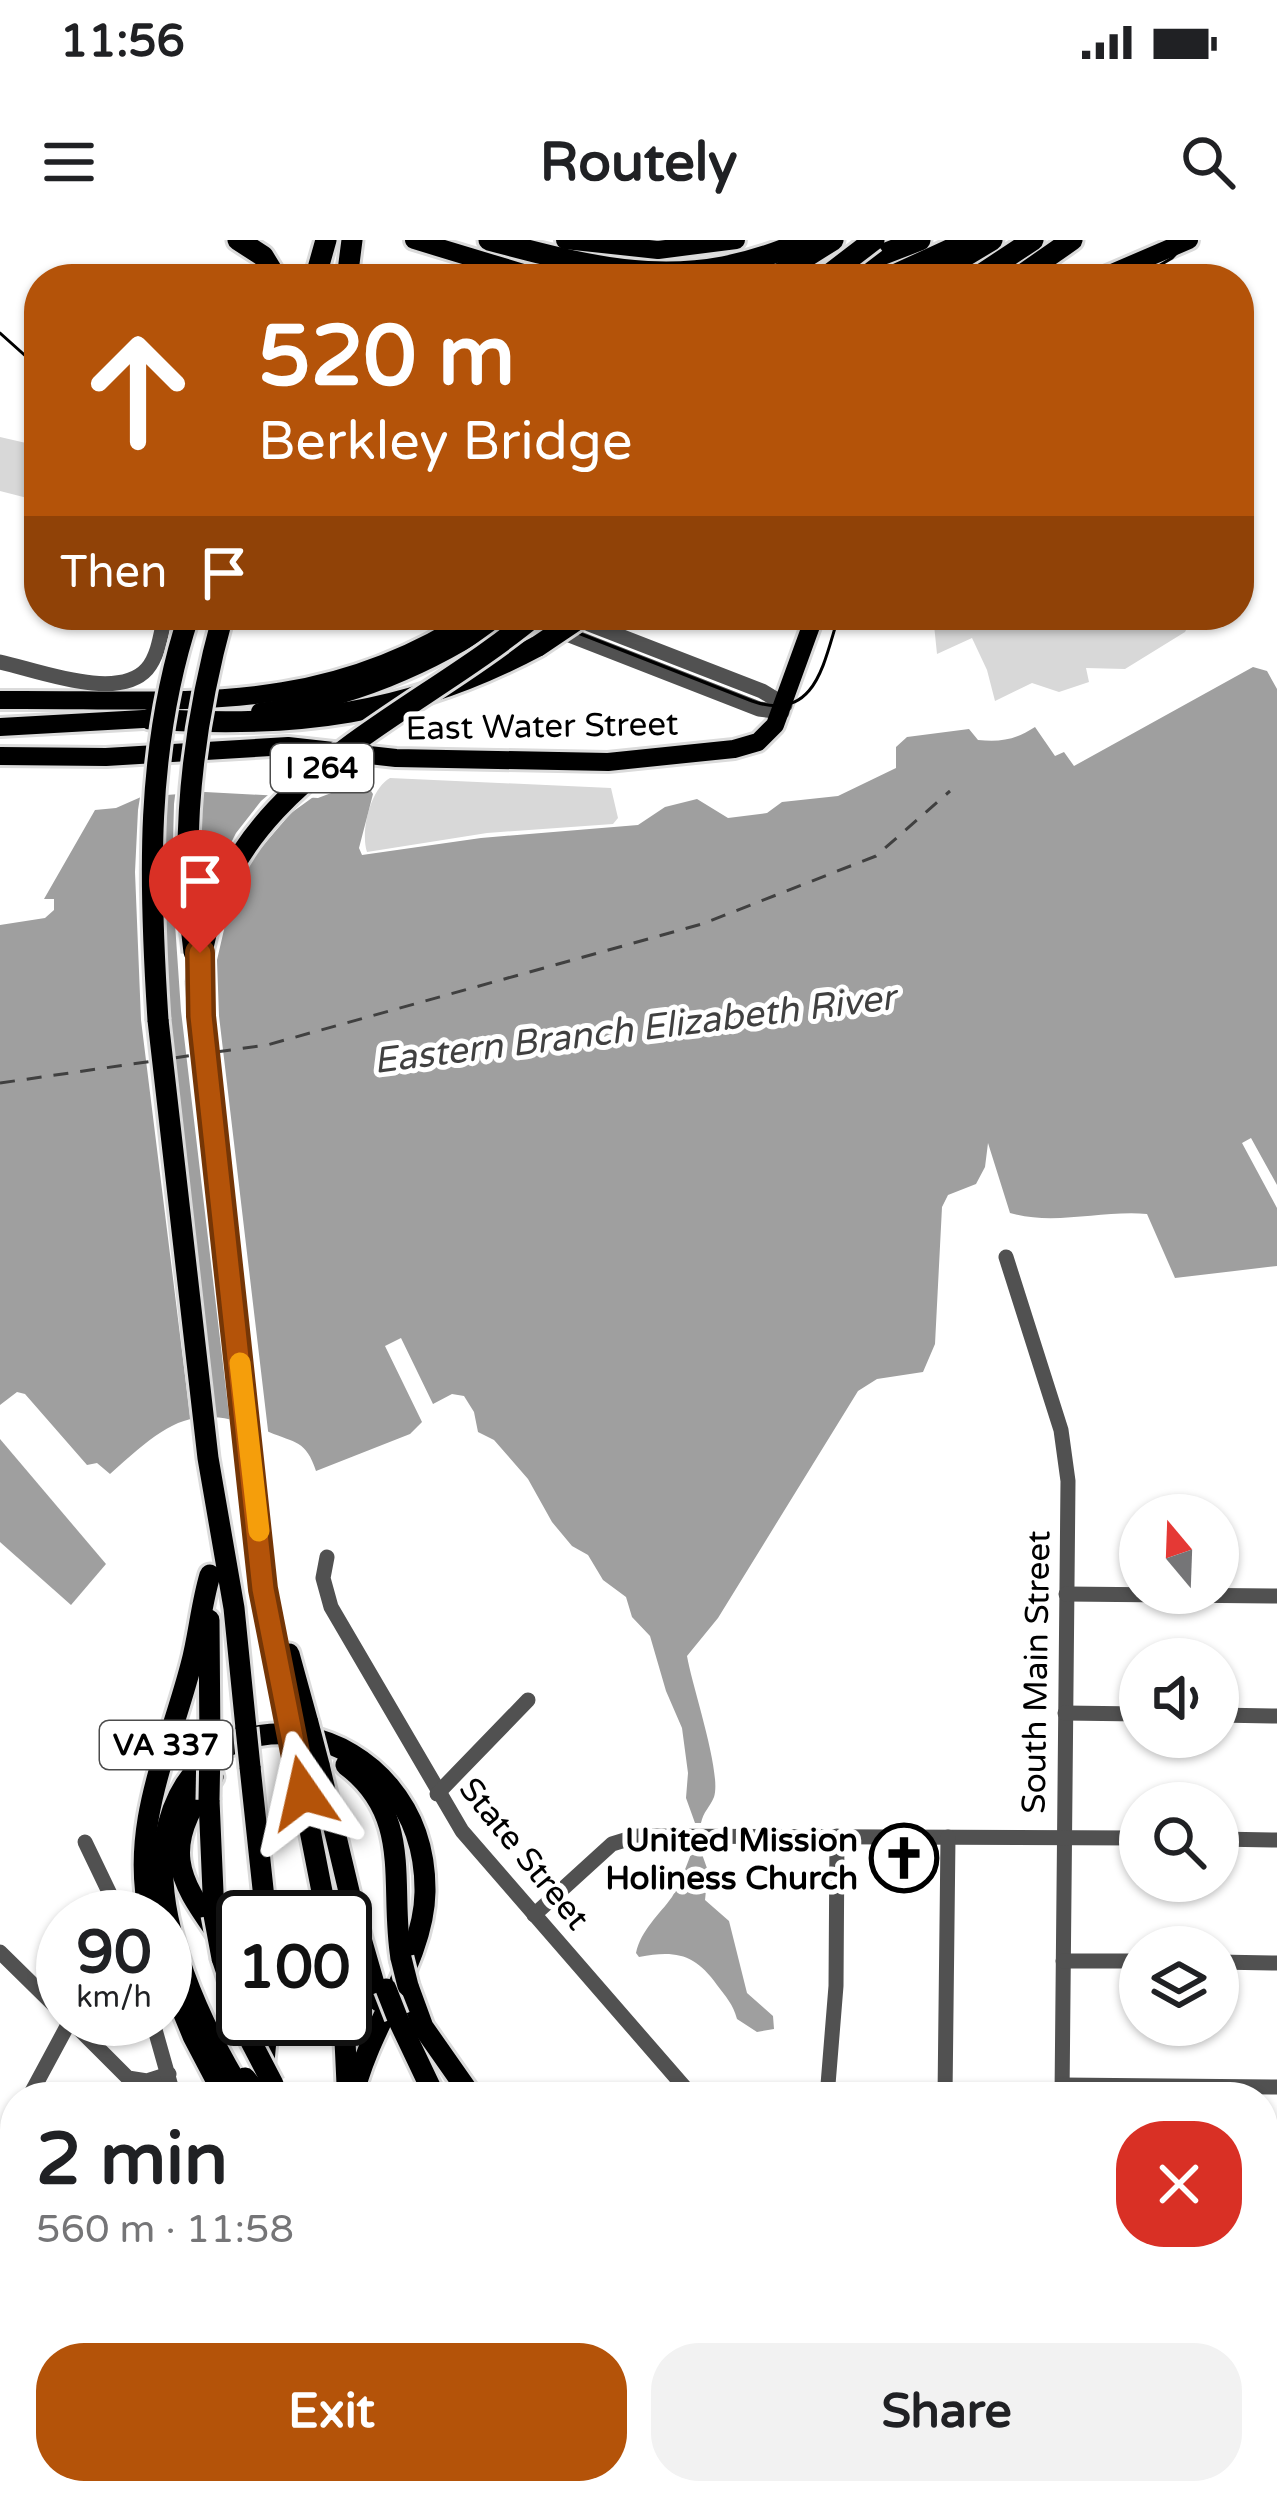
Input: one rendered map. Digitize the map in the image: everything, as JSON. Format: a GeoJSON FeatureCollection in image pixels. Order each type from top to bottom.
{"type":"FeatureCollection","features":[{"type":"Feature","properties":{"kind":"highway"},"geometry":{"type":"LineString","coordinates":[[238,240],[268,264]]}},
{"type":"Feature","properties":{"kind":"highway"},"geometry":{"type":"LineString","coordinates":[[489,240],[580,264]]}},
{"type":"Feature","properties":{"kind":"highway"},"geometry":{"type":"LineString","coordinates":[[740,264],[833,240]]}},
{"type":"Feature","properties":{"kind":"highway"},"geometry":{"type":"LineString","coordinates":[[841,264],[874,240]]}},
{"type":"Feature","properties":{"kind":"highway"},"geometry":{"type":"LineString","coordinates":[[859,264],[920,240]]}},
{"type":"Feature","properties":{"kind":"highway"},"geometry":{"type":"LineString","coordinates":[[944,264],[992,240]]}},
{"type":"Feature","properties":{"kind":"highway"},"geometry":{"type":"LineString","coordinates":[[995,264],[1033,240]]}},
{"type":"Feature","properties":{"kind":"highway"},"geometry":{"type":"LineString","coordinates":[[1038,264],[1072,240]]}},
{"type":"Feature","properties":{"kind":"highway"},"geometry":{"type":"LineString","coordinates":[[1057,264],[1090,240]]}},
{"type":"Feature","properties":{"kind":"highway"},"geometry":{"type":"LineString","coordinates":[[185,630],[161,731],[153,794],[150,887],[158,1020],[208,1458],[234,1608],[263,1890]]}},
{"type":"Feature","properties":{"kind":"highway"},"geometry":{"type":"LineString","coordinates":[[198,982],[189,906],[189,813],[199,718],[220,630]]}},
{"type":"Feature","properties":{"kind":"highway","name":"I 264"},"geometry":{"type":"LineString","coordinates":[[298,1722],[259,1537],[201,1016],[198,982],[203,940],[216,900],[248,840],[271,811],[314,774],[512,630]]}},
{"type":"Feature","properties":{"kind":"highway"},"geometry":{"type":"LineString","coordinates":[[150,719],[244,724],[344,714],[431,693],[492,669],[562,630]]}},
{"type":"Feature","properties":{"kind":"highway","name":"VA 337"},"geometry":{"type":"LineString","coordinates":[[147,1890],[146,1820],[192,1664],[210,1575],[208,1458]]}},
{"type":"Feature","properties":{"kind":"highway"},"geometry":{"type":"LineString","coordinates":[[210,1575],[209,1800],[216,1926]]}},
{"type":"Feature","properties":{"kind":"highway"},"geometry":{"type":"LineString","coordinates":[[298,1722],[296,1760],[322,1890]]}},
{"type":"Feature","properties":{"kind":"highway"},"geometry":{"type":"LineString","coordinates":[[298,1722],[319,1765],[351,1892],[391,1992],[394,2023],[414,2082]]}},
{"type":"Feature","properties":{"kind":"highway"},"geometry":{"type":"LineString","coordinates":[[247,2082],[204,2016],[179,1955],[165,1900],[165,1843],[178,1801],[202,1768],[241,1742],[291,1733],[342,1746],[377,1772],[402,1803],[419,1843],[425,1880],[415,1945],[355,2082]]}},
{"type":"Feature","properties":{"kind":"highway"},"geometry":{"type":"LineString","coordinates":[[216,1934],[188,1891],[182,1870],[182,1838],[190,1809],[212,1777],[244,1756],[271,1748],[303,1748],[336,1759],[359,1775],[380,1799],[395,1848],[401,1958],[391,1992]]}},
{"type":"Feature","properties":{"kind":"highway"},"geometry":{"type":"LineString","coordinates":[[391,1992],[423,2027],[462,2082]]}},
{"type":"Feature","properties":{"kind":"highway"},"geometry":{"type":"LineString","coordinates":[[394,2023],[427,2082]]}},
{"type":"Feature","properties":{"kind":"highway"},"geometry":{"type":"LineString","coordinates":[[192,2033],[201,2055],[239,2082]]}},
{"type":"Feature","properties":{"kind":"highway"},"geometry":{"type":"LineString","coordinates":[[253,2046],[254,2082]]}},
{"type":"Feature","properties":{"kind":"highway"},"geometry":{"type":"LineString","coordinates":[[256,2082],[263,2046]]}},
{"type":"Feature","properties":{"kind":"highway"},"geometry":{"type":"LineString","coordinates":[[346,2046],[349,2082]]}},
{"type":"Feature","properties":{"kind":"main road"},"geometry":{"type":"LineString","coordinates":[[414,240],[493,264]]}},
{"type":"Feature","properties":{"kind":"main road"},"geometry":{"type":"LineString","coordinates":[[565,240],[658,250],[736,240]]}},
{"type":"Feature","properties":{"kind":"main road"},"geometry":{"type":"LineString","coordinates":[[937,264],[967,240]]}},
{"type":"Feature","properties":{"kind":"main road"},"geometry":{"type":"LineString","coordinates":[[989,264],[1016,240]]}},
{"type":"Feature","properties":{"kind":"main road"},"geometry":{"type":"LineString","coordinates":[[1133,264],[1189,240]]}},
{"type":"Feature","properties":{"kind":"main road"},"geometry":{"type":"LineString","coordinates":[[0,700],[257,698],[373,668],[458,630]]}},
{"type":"Feature","properties":{"kind":"main road"},"geometry":{"type":"LineString","coordinates":[[0,727],[262,712],[338,695],[423,663],[466,630]]}},
{"type":"Feature","properties":{"kind":"main road"},"geometry":{"type":"LineString","coordinates":[[783,708],[810,630]]}},
{"type":"Feature","properties":{"kind":"main road","name":"East Water Street"},"geometry":{"type":"LineString","coordinates":[[0,756],[106,757],[288,746],[396,758],[626,761],[751,745],[768,735],[783,708]]}},
{"type":"Feature","properties":{"kind":"street"},"geometry":{"type":"LineString","coordinates":[[0,662],[95,683],[126,683],[149,666],[160,630]]}},
{"type":"Feature","properties":{"kind":"street"},"geometry":{"type":"LineString","coordinates":[[565,630],[759,709],[783,708]]}},
{"type":"Feature","properties":{"kind":"street"},"geometry":{"type":"LineString","coordinates":[[603,630],[762,692],[783,708]]}},
{"type":"Feature","properties":{"kind":"street","name":"South Main Street"},"geometry":{"type":"LineString","coordinates":[[1006,1257],[1065,1456],[1062,2082]]}},
{"type":"Feature","properties":{"kind":"street","name":"State Street"},"geometry":{"type":"LineString","coordinates":[[327,1557],[323,1578],[331,1607],[437,1794],[462,1831],[680,2082]]}},
{"type":"Feature","properties":{"kind":"street"},"geometry":{"type":"LineString","coordinates":[[1066,1594],[1277,1596]]}},
{"type":"Feature","properties":{"kind":"street"},"geometry":{"type":"LineString","coordinates":[[437,1794],[528,1700]]}},
{"type":"Feature","properties":{"kind":"street"},"geometry":{"type":"LineString","coordinates":[[1066,1713],[1119,1714]]}},
{"type":"Feature","properties":{"kind":"street"},"geometry":{"type":"LineString","coordinates":[[1239,1715],[1277,1716]]}},
{"type":"Feature","properties":{"kind":"street"},"geometry":{"type":"LineString","coordinates":[[534,1915],[612,1844],[638,1836],[1119,1838]]}},
{"type":"Feature","properties":{"kind":"street"},"geometry":{"type":"LineString","coordinates":[[828,2082],[836,1986],[837,1836]]}},
{"type":"Feature","properties":{"kind":"street"},"geometry":{"type":"LineString","coordinates":[[945,2082],[948,1837]]}},
{"type":"Feature","properties":{"kind":"street"},"geometry":{"type":"LineString","coordinates":[[1239,1839],[1277,1840]]}},
{"type":"Feature","properties":{"kind":"street"},"geometry":{"type":"LineString","coordinates":[[85,1842],[108,1890]]}},
{"type":"Feature","properties":{"kind":"street"},"geometry":{"type":"LineString","coordinates":[[0,1952],[36,1987]]}},
{"type":"Feature","properties":{"kind":"street"},"geometry":{"type":"LineString","coordinates":[[1063,1960],[1119,1961]]}},
{"type":"Feature","properties":{"kind":"street"},"geometry":{"type":"LineString","coordinates":[[1239,1962],[1277,1963]]}},
{"type":"Feature","properties":{"kind":"street"},"geometry":{"type":"LineString","coordinates":[[36,2082],[54,2046]]}},
{"type":"Feature","properties":{"kind":"street"},"geometry":{"type":"LineString","coordinates":[[96,2046],[128,2078],[147,2080],[169,2074]]}},
{"type":"Feature","properties":{"kind":"street"},"geometry":{"type":"LineString","coordinates":[[160,2046],[171,2082]]}},
{"type":"Feature","properties":{"kind":"shaded area"},"geometry":{"type":"Polygon","coordinates":[[[0,437],[24,443],[24,497],[0,491],[0,437]]]}},
{"type":"Feature","properties":{"kind":"shaded area"},"geometry":{"type":"Polygon","coordinates":[[[935,630],[1186,630],[1125,669],[1086,668],[1089,682],[1059,692],[1032,683],[995,701],[972,638],[937,654],[935,630]]]}},
{"type":"Feature","properties":{"kind":"shaded area"},"geometry":{"type":"Polygon","coordinates":[[[390,778],[611,788],[618,818],[613,824],[487,833],[367,852],[369,811],[377,791],[390,778]]]}},
{"type":"Feature","properties":{"kind":"water","name":"Eastern Branch Elizabeth River"},"geometry":{"type":"Polygon","coordinates":[[[1253,667],[1267,671],[1277,689],[1277,1185],[1251,1138],[1242,1143],[1277,1208],[1277,1266],[1175,1278],[1147,1214],[1044,1218],[1010,1213],[988,1143],[985,1167],[976,1184],[948,1195],[942,1207],[935,1344],[923,1372],[877,1379],[858,1391],[718,1618],[687,1656],[715,1785],[701,1823],[695,1823],[686,1798],[682,1728],[650,1636],[632,1617],[626,1597],[603,1580],[588,1555],[572,1546],[528,1479],[494,1440],[478,1432],[464,1396],[452,1394],[433,1404],[401,1338],[385,1346],[422,1422],[410,1434],[316,1471],[308,1453],[293,1441],[242,1422],[200,1418],[166,1429],[110,1474],[97,1463],[87,1465],[25,1394],[17,1392],[0,1405],[0,925],[45,918],[54,910],[54,899],[44,899],[95,810],[116,808],[141,797],[205,792],[318,798],[355,784],[373,794],[359,848],[362,855],[481,838],[638,825],[665,807],[697,799],[728,818],[767,813],[782,802],[838,796],[896,768],[896,747],[907,737],[969,729],[978,740],[1001,740],[1035,727],[1055,756],[1064,752],[1074,766],[1253,667]]]}},
{"type":"Feature","properties":{"kind":"water"},"geometry":{"type":"Polygon","coordinates":[[[0,1439],[106,1564],[71,1605],[0,1542],[0,1439]]]}},
{"type":"Feature","properties":{"kind":"water"},"geometry":{"type":"Polygon","coordinates":[[[698,1843],[708,1871],[705,1900],[729,1921],[747,1993],[773,2016],[774,2029],[757,2032],[737,2019],[723,1993],[692,1961],[636,1953],[646,1930],[674,1893],[698,1843]]]}},
{"type":"Feature","properties":{"kind":"pier"},"geometry":{"type":"Polygon","coordinates":[[[196,786],[196,903],[200,904],[236,833],[261,801],[275,789],[303,791],[261,836],[311,791],[323,790],[291,813],[254,856],[229,908],[217,960],[219,1016],[269,1439],[230,1423],[181,1011],[172,880],[174,804],[176,788],[196,786]]]}},
{"type":"Feature","properties":{"kind":"pier"},"geometry":{"type":"Polygon","coordinates":[[[167,789],[163,937],[217,1423],[191,1424],[141,1020],[135,872],[138,810],[141,791],[167,789]]]}},
{"type":"Feature","properties":{"kind":"ferry route"},"geometry":{"type":"LineString","coordinates":[[216,1052],[267,1045],[702,924],[876,856],[950,791]]}},
{"type":"Feature","properties":{"kind":"ferry route"},"geometry":{"type":"LineString","coordinates":[[174,1058],[194,1055]]}},
{"type":"Feature","properties":{"kind":"ferry route"},"geometry":{"type":"LineString","coordinates":[[0,1083],[153,1061]]}},
{"type":"Feature","properties":{"kind":"tram line"},"geometry":{"type":"LineString","coordinates":[[1162,264],[1189,240]]}},
{"type":"Feature","properties":{"kind":"tram line"},"geometry":{"type":"LineString","coordinates":[[0,333],[24,355]]}},
{"type":"Feature","properties":{"kind":"tram line"},"geometry":{"type":"LineString","coordinates":[[570,630],[774,706],[804,696],[822,668],[834,630]]}},
{"type":"Feature","properties":{"kind":"slow traffic"},"geometry":{"type":"LineString","coordinates":[[240,1363],[259,1531]]}},
{"type":"Feature","properties":{"kind":"place","name":"United Mission Holiness Church"},"geometry":{"type":"Point","coordinates":[904,1858]}},
{"type":"Feature","properties":{"kind":"route"},"geometry":{"type":"LineString","coordinates":[[200,953],[201,1016],[263,1589],[303,1793]]}}]}
